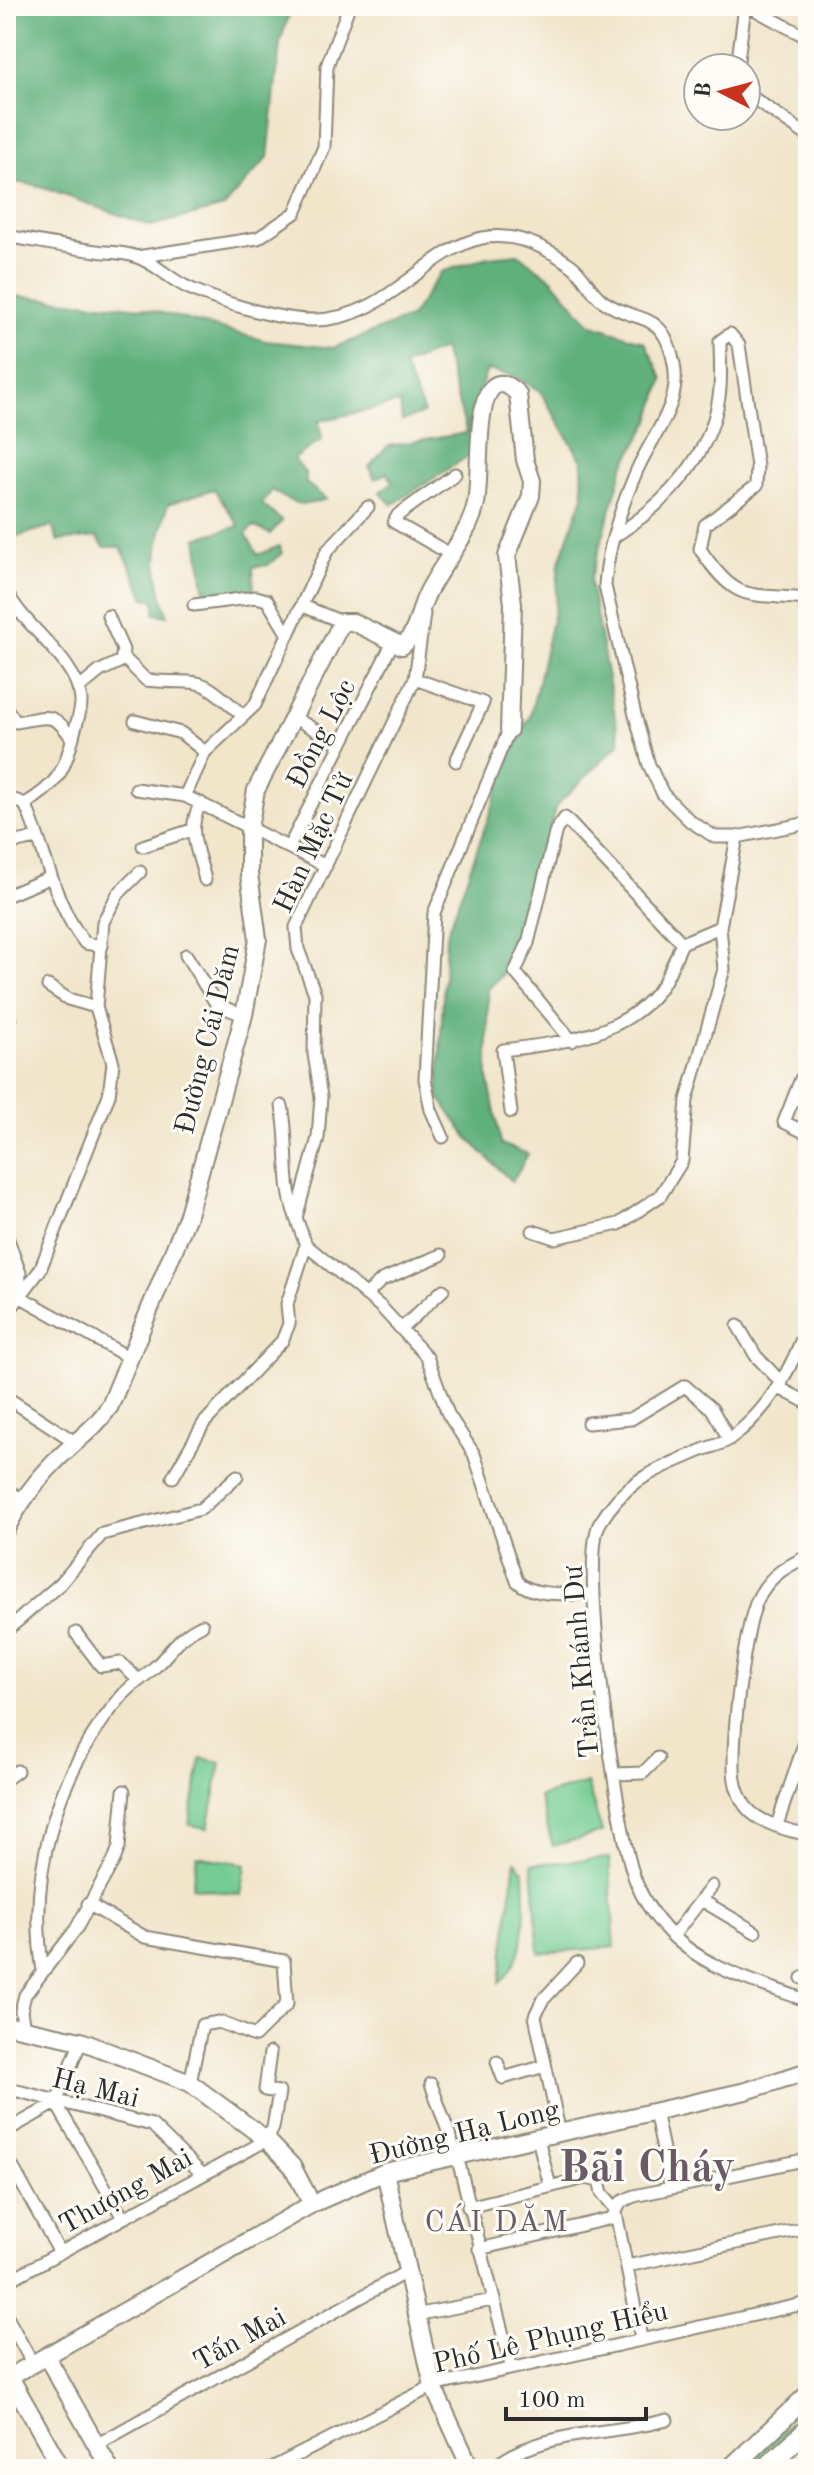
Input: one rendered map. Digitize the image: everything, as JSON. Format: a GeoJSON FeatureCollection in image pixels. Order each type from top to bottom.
{"type":"FeatureCollection","features":[{"type":"Feature","properties":{"kind":"main road"},"geometry":{"type":"LineString","coordinates":[[730,2469],[808,2395]]}},
{"type":"Feature","properties":{"kind":"main road"},"geometry":{"type":"LineString","coordinates":[[764,2469],[808,2429]]}},
{"type":"Feature","properties":{"kind":"street"},"geometry":{"type":"LineString","coordinates":[[6,236],[137,257],[258,238],[295,213],[324,147],[327,66],[349,6]]}},
{"type":"Feature","properties":{"kind":"street"},"geometry":{"type":"LineString","coordinates":[[740,52],[747,6],[808,38]]}},
{"type":"Feature","properties":{"kind":"street"},"geometry":{"type":"LineString","coordinates":[[762,104],[808,136]]}},
{"type":"Feature","properties":{"kind":"street"},"geometry":{"type":"LineString","coordinates":[[137,257],[188,288],[261,311],[311,320],[381,303],[445,252],[492,234],[535,244],[574,266],[597,297],[612,308],[650,319],[664,334],[674,364],[668,412],[637,470],[615,537],[605,586],[649,765],[663,794],[690,821],[715,837],[737,837],[808,823]]}},
{"type":"Feature","properties":{"kind":"street"},"geometry":{"type":"LineString","coordinates":[[615,537],[650,514],[705,448],[719,397],[720,341],[730,334],[739,345],[756,486],[705,525],[700,549],[721,580],[738,592],[808,599]]}},
{"type":"Feature","properties":{"kind":"street"},"geometry":{"type":"LineString","coordinates":[[303,606],[342,622],[353,622],[402,646],[406,643],[425,597],[475,508],[484,406],[491,389],[499,384],[509,385],[518,394],[525,460],[532,481],[531,496],[507,556],[513,604],[509,730],[434,913],[425,1079],[431,1110],[443,1137]]}},
{"type":"Feature","properties":{"kind":"street"},"geometry":{"type":"LineString","coordinates":[[450,554],[394,522],[398,515],[455,474]]}},
{"type":"Feature","properties":{"kind":"street"},"geometry":{"type":"LineString","coordinates":[[185,796],[205,752],[255,705],[327,551],[368,507]]}},
{"type":"Feature","properties":{"kind":"street"},"geometry":{"type":"LineString","coordinates":[[6,589],[10,599],[48,639],[78,689],[82,702],[67,766],[47,788],[25,804]]}},
{"type":"Feature","properties":{"kind":"street"},"geometry":{"type":"LineString","coordinates":[[194,605],[256,597],[267,600],[288,635]]}},
{"type":"Feature","properties":{"kind":"street","name":"Hàn Mặc Tử"},"geometry":{"type":"LineString","coordinates":[[296,1218],[322,1117],[314,1054],[315,994],[298,949],[296,927],[299,914],[326,866],[415,679],[422,643],[425,597]]}},
{"type":"Feature","properties":{"kind":"street"},"geometry":{"type":"LineString","coordinates":[[108,616],[122,656],[146,680],[195,680],[207,684],[242,715]]}},
{"type":"Feature","properties":{"kind":"street","name":"Đường Cái Dăm"},"geometry":{"type":"LineString","coordinates":[[6,1529],[21,1499],[75,1442],[95,1428],[119,1391],[128,1357],[187,1218],[244,1015],[258,939],[249,874],[249,828],[256,790],[342,622]]}},
{"type":"Feature","properties":{"kind":"street","name":"Đồng Lộc"},"geometry":{"type":"LineString","coordinates":[[289,847],[393,642]]}},
{"type":"Feature","properties":{"kind":"street"},"geometry":{"type":"LineString","coordinates":[[78,689],[100,671],[121,661],[122,656]]}},
{"type":"Feature","properties":{"kind":"street"},"geometry":{"type":"LineString","coordinates":[[415,679],[483,703],[456,761]]}},
{"type":"Feature","properties":{"kind":"street"},"geometry":{"type":"LineString","coordinates":[[6,708],[16,722],[50,717],[61,722],[72,739]]}},
{"type":"Feature","properties":{"kind":"street"},"geometry":{"type":"LineString","coordinates":[[293,717],[341,745]]}},
{"type":"Feature","properties":{"kind":"street"},"geometry":{"type":"LineString","coordinates":[[135,721],[181,733],[205,752]]}},
{"type":"Feature","properties":{"kind":"street"},"geometry":{"type":"LineString","coordinates":[[136,789],[185,796],[326,866]]}},
{"type":"Feature","properties":{"kind":"street"},"geometry":{"type":"LineString","coordinates":[[6,797],[25,804]]}},
{"type":"Feature","properties":{"kind":"street"},"geometry":{"type":"LineString","coordinates":[[201,803],[192,830],[205,880]]}},
{"type":"Feature","properties":{"kind":"street"},"geometry":{"type":"LineString","coordinates":[[25,804],[49,878],[73,928],[85,943],[102,946]]}},
{"type":"Feature","properties":{"kind":"street"},"geometry":{"type":"LineString","coordinates":[[572,1041],[515,972],[528,943],[556,830],[565,818],[682,943]]}},
{"type":"Feature","properties":{"kind":"street"},"geometry":{"type":"LineString","coordinates":[[143,846],[192,830]]}},
{"type":"Feature","properties":{"kind":"street"},"geometry":{"type":"LineString","coordinates":[[533,1231],[554,1238],[619,1224],[660,1196],[682,1161],[687,1100],[724,969],[720,927],[737,837]]}},
{"type":"Feature","properties":{"kind":"street"},"geometry":{"type":"LineString","coordinates":[[6,844],[37,838]]}},
{"type":"Feature","properties":{"kind":"street"},"geometry":{"type":"LineString","coordinates":[[6,1315],[40,1270],[114,1078],[111,1050],[96,1007],[103,922],[118,894],[140,872]]}},
{"type":"Feature","properties":{"kind":"street"},"geometry":{"type":"LineString","coordinates":[[6,896],[49,878]]}},
{"type":"Feature","properties":{"kind":"street"},"geometry":{"type":"LineString","coordinates":[[511,1112],[503,1050],[572,1041],[633,1016],[663,984],[682,943],[720,927]]}},
{"type":"Feature","properties":{"kind":"street"},"geometry":{"type":"LineString","coordinates":[[186,955],[217,1005],[244,1015]]}},
{"type":"Feature","properties":{"kind":"street"},"geometry":{"type":"LineString","coordinates":[[48,986],[68,999],[96,1007]]}},
{"type":"Feature","properties":{"kind":"street"},"geometry":{"type":"LineString","coordinates":[[801,1079],[784,1122],[808,1134]]}},
{"type":"Feature","properties":{"kind":"street"},"geometry":{"type":"LineString","coordinates":[[282,1106],[287,1136],[287,1186],[306,1245],[403,1327],[427,1357],[448,1414],[474,1454],[517,1581],[522,1587],[542,1591],[593,1594]]}},
{"type":"Feature","properties":{"kind":"street"},"geometry":{"type":"LineString","coordinates":[[6,1234],[20,1273],[19,1296]]}},
{"type":"Feature","properties":{"kind":"street"},"geometry":{"type":"LineString","coordinates":[[173,1477],[204,1423],[282,1341],[289,1324],[287,1304],[306,1245]]}},
{"type":"Feature","properties":{"kind":"street"},"geometry":{"type":"LineString","coordinates":[[366,1295],[382,1280],[441,1255]]}},
{"type":"Feature","properties":{"kind":"street"},"geometry":{"type":"LineString","coordinates":[[403,1327],[443,1290]]}},
{"type":"Feature","properties":{"kind":"street"},"geometry":{"type":"LineString","coordinates":[[19,1296],[128,1357]]}},
{"type":"Feature","properties":{"kind":"street","name":"Trần Khánh Dư"},"geometry":{"type":"LineString","coordinates":[[808,1321],[781,1386],[729,1439],[639,1477],[627,1488],[597,1527],[593,1594],[615,1774],[632,1871],[647,1905],[673,1936],[697,1957],[724,1971],[808,2001]]}},
{"type":"Feature","properties":{"kind":"street"},"geometry":{"type":"LineString","coordinates":[[738,1326],[756,1356],[781,1386],[808,1403]]}},
{"type":"Feature","properties":{"kind":"street"},"geometry":{"type":"LineString","coordinates":[[588,1423],[631,1419],[685,1386],[712,1409],[729,1439]]}},
{"type":"Feature","properties":{"kind":"street"},"geometry":{"type":"LineString","coordinates":[[6,1397],[75,1442]]}},
{"type":"Feature","properties":{"kind":"street"},"geometry":{"type":"LineString","coordinates":[[6,1631],[61,1583],[102,1534],[201,1509],[237,1476]]}},
{"type":"Feature","properties":{"kind":"street"},"geometry":{"type":"LineString","coordinates":[[6,1489],[21,1499]]}},
{"type":"Feature","properties":{"kind":"street"},"geometry":{"type":"LineString","coordinates":[[808,1556],[777,1572],[759,1595],[750,1627],[733,1750],[735,1784],[747,1809],[777,1825],[808,1834]]}},
{"type":"Feature","properties":{"kind":"street"},"geometry":{"type":"LineString","coordinates":[[43,1971],[39,1893],[42,1860],[54,1819],[84,1746],[138,1680],[158,1664],[183,1634],[202,1625]]}},
{"type":"Feature","properties":{"kind":"street"},"geometry":{"type":"LineString","coordinates":[[76,1633],[101,1666],[121,1663],[138,1680]]}},
{"type":"Feature","properties":{"kind":"street"},"geometry":{"type":"LineString","coordinates":[[777,1825],[808,1733]]}},
{"type":"Feature","properties":{"kind":"street"},"geometry":{"type":"LineString","coordinates":[[615,1774],[643,1773],[658,1758]]}},
{"type":"Feature","properties":{"kind":"street"},"geometry":{"type":"LineString","coordinates":[[6,1779],[17,1771]]}},
{"type":"Feature","properties":{"kind":"street"},"geometry":{"type":"LineString","coordinates":[[24,2029],[21,2011],[25,1995],[76,1929],[119,1847],[124,1791]]}},
{"type":"Feature","properties":{"kind":"street"},"geometry":{"type":"LineString","coordinates":[[673,1936],[712,1886]]}},
{"type":"Feature","properties":{"kind":"street"},"geometry":{"type":"LineString","coordinates":[[703,1901],[755,1932]]}},
{"type":"Feature","properties":{"kind":"street"},"geometry":{"type":"LineString","coordinates":[[88,1904],[145,1937],[169,1944],[284,1961],[287,2004],[255,2036],[219,2022],[202,2025],[190,2083]]}},
{"type":"Feature","properties":{"kind":"street"},"geometry":{"type":"LineString","coordinates":[[560,2134],[535,2016],[542,2001],[577,1963]]}},
{"type":"Feature","properties":{"kind":"street"},"geometry":{"type":"LineString","coordinates":[[6,2025],[81,2041],[190,2083],[267,2140],[292,2166],[312,2204]]}},
{"type":"Feature","properties":{"kind":"street"},"geometry":{"type":"LineString","coordinates":[[6,2131],[56,2103],[81,2041]]}},
{"type":"Feature","properties":{"kind":"street"},"geometry":{"type":"LineString","coordinates":[[267,2140],[273,2128],[279,2092],[265,2090],[270,2053]]}},
{"type":"Feature","properties":{"kind":"street"},"geometry":{"type":"LineString","coordinates":[[497,2062],[503,2078],[545,2066]]}},
{"type":"Feature","properties":{"kind":"street","name":"Đường Hạ Long"},"geometry":{"type":"LineString","coordinates":[[7,2376],[312,2204],[385,2172],[746,2091],[808,2071]]}},
{"type":"Feature","properties":{"kind":"street"},"geometry":{"type":"LineString","coordinates":[[431,2084],[457,2156],[511,2366]]}},
{"type":"Feature","properties":{"kind":"street","name":"Hạ Mai"},"geometry":{"type":"LineString","coordinates":[[6,2088],[152,2125],[203,2175]]}},
{"type":"Feature","properties":{"kind":"street"},"geometry":{"type":"LineString","coordinates":[[56,2103],[123,2218]]}},
{"type":"Feature","properties":{"kind":"street"},"geometry":{"type":"LineString","coordinates":[[655,2111],[671,2188]]}},
{"type":"Feature","properties":{"kind":"street"},"geometry":{"type":"LineString","coordinates":[[538,2139],[550,2186]]}},
{"type":"Feature","properties":{"kind":"street","name":"Thượng Mai"},"geometry":{"type":"LineString","coordinates":[[6,2282],[267,2140]]}},
{"type":"Feature","properties":{"kind":"street"},"geometry":{"type":"LineString","coordinates":[[6,2155],[60,2253]]}},
{"type":"Feature","properties":{"kind":"street"},"geometry":{"type":"LineString","coordinates":[[479,2249],[612,2218],[615,2208],[634,2196],[808,2159]]}},
{"type":"Feature","properties":{"kind":"street"},"geometry":{"type":"LineString","coordinates":[[385,2172],[433,2386],[471,2469]]}},
{"type":"Feature","properties":{"kind":"street"},"geometry":{"type":"LineString","coordinates":[[468,2207],[550,2186],[596,2179],[615,2208],[641,2338]]}},
{"type":"Feature","properties":{"kind":"street"},"geometry":{"type":"LineString","coordinates":[[627,2266],[808,2228]]}},
{"type":"Feature","properties":{"kind":"street","name":"Tấn Mai"},"geometry":{"type":"LineString","coordinates":[[96,2445],[406,2272]]}},
{"type":"Feature","properties":{"kind":"street"},"geometry":{"type":"LineString","coordinates":[[415,2315],[493,2300]]}},
{"type":"Feature","properties":{"kind":"street","name":"Phố Lê Phụng Hiểu"},"geometry":{"type":"LineString","coordinates":[[270,2469],[433,2386],[511,2366],[808,2303]]}},
{"type":"Feature","properties":{"kind":"street"},"geometry":{"type":"LineString","coordinates":[[6,2315],[38,2358],[110,2469]]}},
{"type":"Feature","properties":{"kind":"street"},"geometry":{"type":"LineString","coordinates":[[7,2376],[58,2468]]}},
{"type":"Feature","properties":{"kind":"street"},"geometry":{"type":"LineString","coordinates":[[490,2469],[524,2449],[556,2439],[630,2430],[667,2420]]}},
{"type":"Feature","properties":{"kind":"green space"},"geometry":{"type":"Polygon","coordinates":[[[6,6],[292,6],[280,43],[268,157],[224,207],[151,226],[35,185],[6,181],[6,6]]]}},
{"type":"Feature","properties":{"kind":"green space"},"geometry":{"type":"Polygon","coordinates":[[[518,254],[552,279],[590,324],[645,342],[663,379],[650,421],[623,467],[590,581],[620,743],[556,806],[537,872],[527,924],[504,973],[488,989],[488,1077],[501,1144],[528,1154],[512,1182],[467,1137],[438,1096],[446,936],[517,738],[530,717],[555,607],[559,564],[583,496],[582,461],[540,391],[514,376],[487,370],[472,410],[475,428],[470,455],[392,505],[380,492],[393,482],[387,473],[375,479],[369,467],[388,446],[467,433],[443,349],[403,365],[424,413],[402,421],[400,403],[319,421],[322,439],[294,459],[306,474],[306,483],[326,499],[298,503],[272,490],[262,504],[282,521],[270,534],[253,526],[246,534],[258,555],[279,546],[282,553],[268,565],[253,567],[254,590],[205,594],[197,538],[239,526],[214,489],[168,504],[157,560],[159,585],[168,616],[155,614],[155,600],[145,598],[121,547],[104,547],[97,537],[58,541],[52,526],[6,540],[6,295],[144,308],[266,341],[333,348],[411,317],[441,272],[488,257],[518,254]]]}},
{"type":"Feature","properties":{"kind":"green space"},"geometry":{"type":"Polygon","coordinates":[[[201,1758],[221,1762],[208,1828],[189,1825],[201,1758]]]}},
{"type":"Feature","properties":{"kind":"green space"},"geometry":{"type":"Polygon","coordinates":[[[587,1783],[602,1832],[553,1846],[539,1797],[587,1783]]]}},
{"type":"Feature","properties":{"kind":"green space"},"geometry":{"type":"Polygon","coordinates":[[[197,1856],[246,1864],[241,1895],[192,1887],[197,1856]]]}},
{"type":"Feature","properties":{"kind":"green space"},"geometry":{"type":"Polygon","coordinates":[[[609,1858],[615,1947],[539,1953],[532,1864],[609,1858]]]}},
{"type":"Feature","properties":{"kind":"green space"},"geometry":{"type":"Polygon","coordinates":[[[515,1861],[524,1871],[524,1930],[517,1959],[500,1982],[515,1861]]]}},
{"type":"Feature","properties":{"kind":"green space"},"geometry":{"type":"Polygon","coordinates":[[[806,2408],[808,2415],[751,2469],[742,2469],[806,2408]]]}},
{"type":"Feature","properties":{"kind":"district","name":"Bãi Cháy"},"geometry":{"type":"Point","coordinates":[647,2166]}},
{"type":"Feature","properties":{"kind":"district","name":"CÁI DĂM"},"geometry":{"type":"Point","coordinates":[497,2221]}}]}
